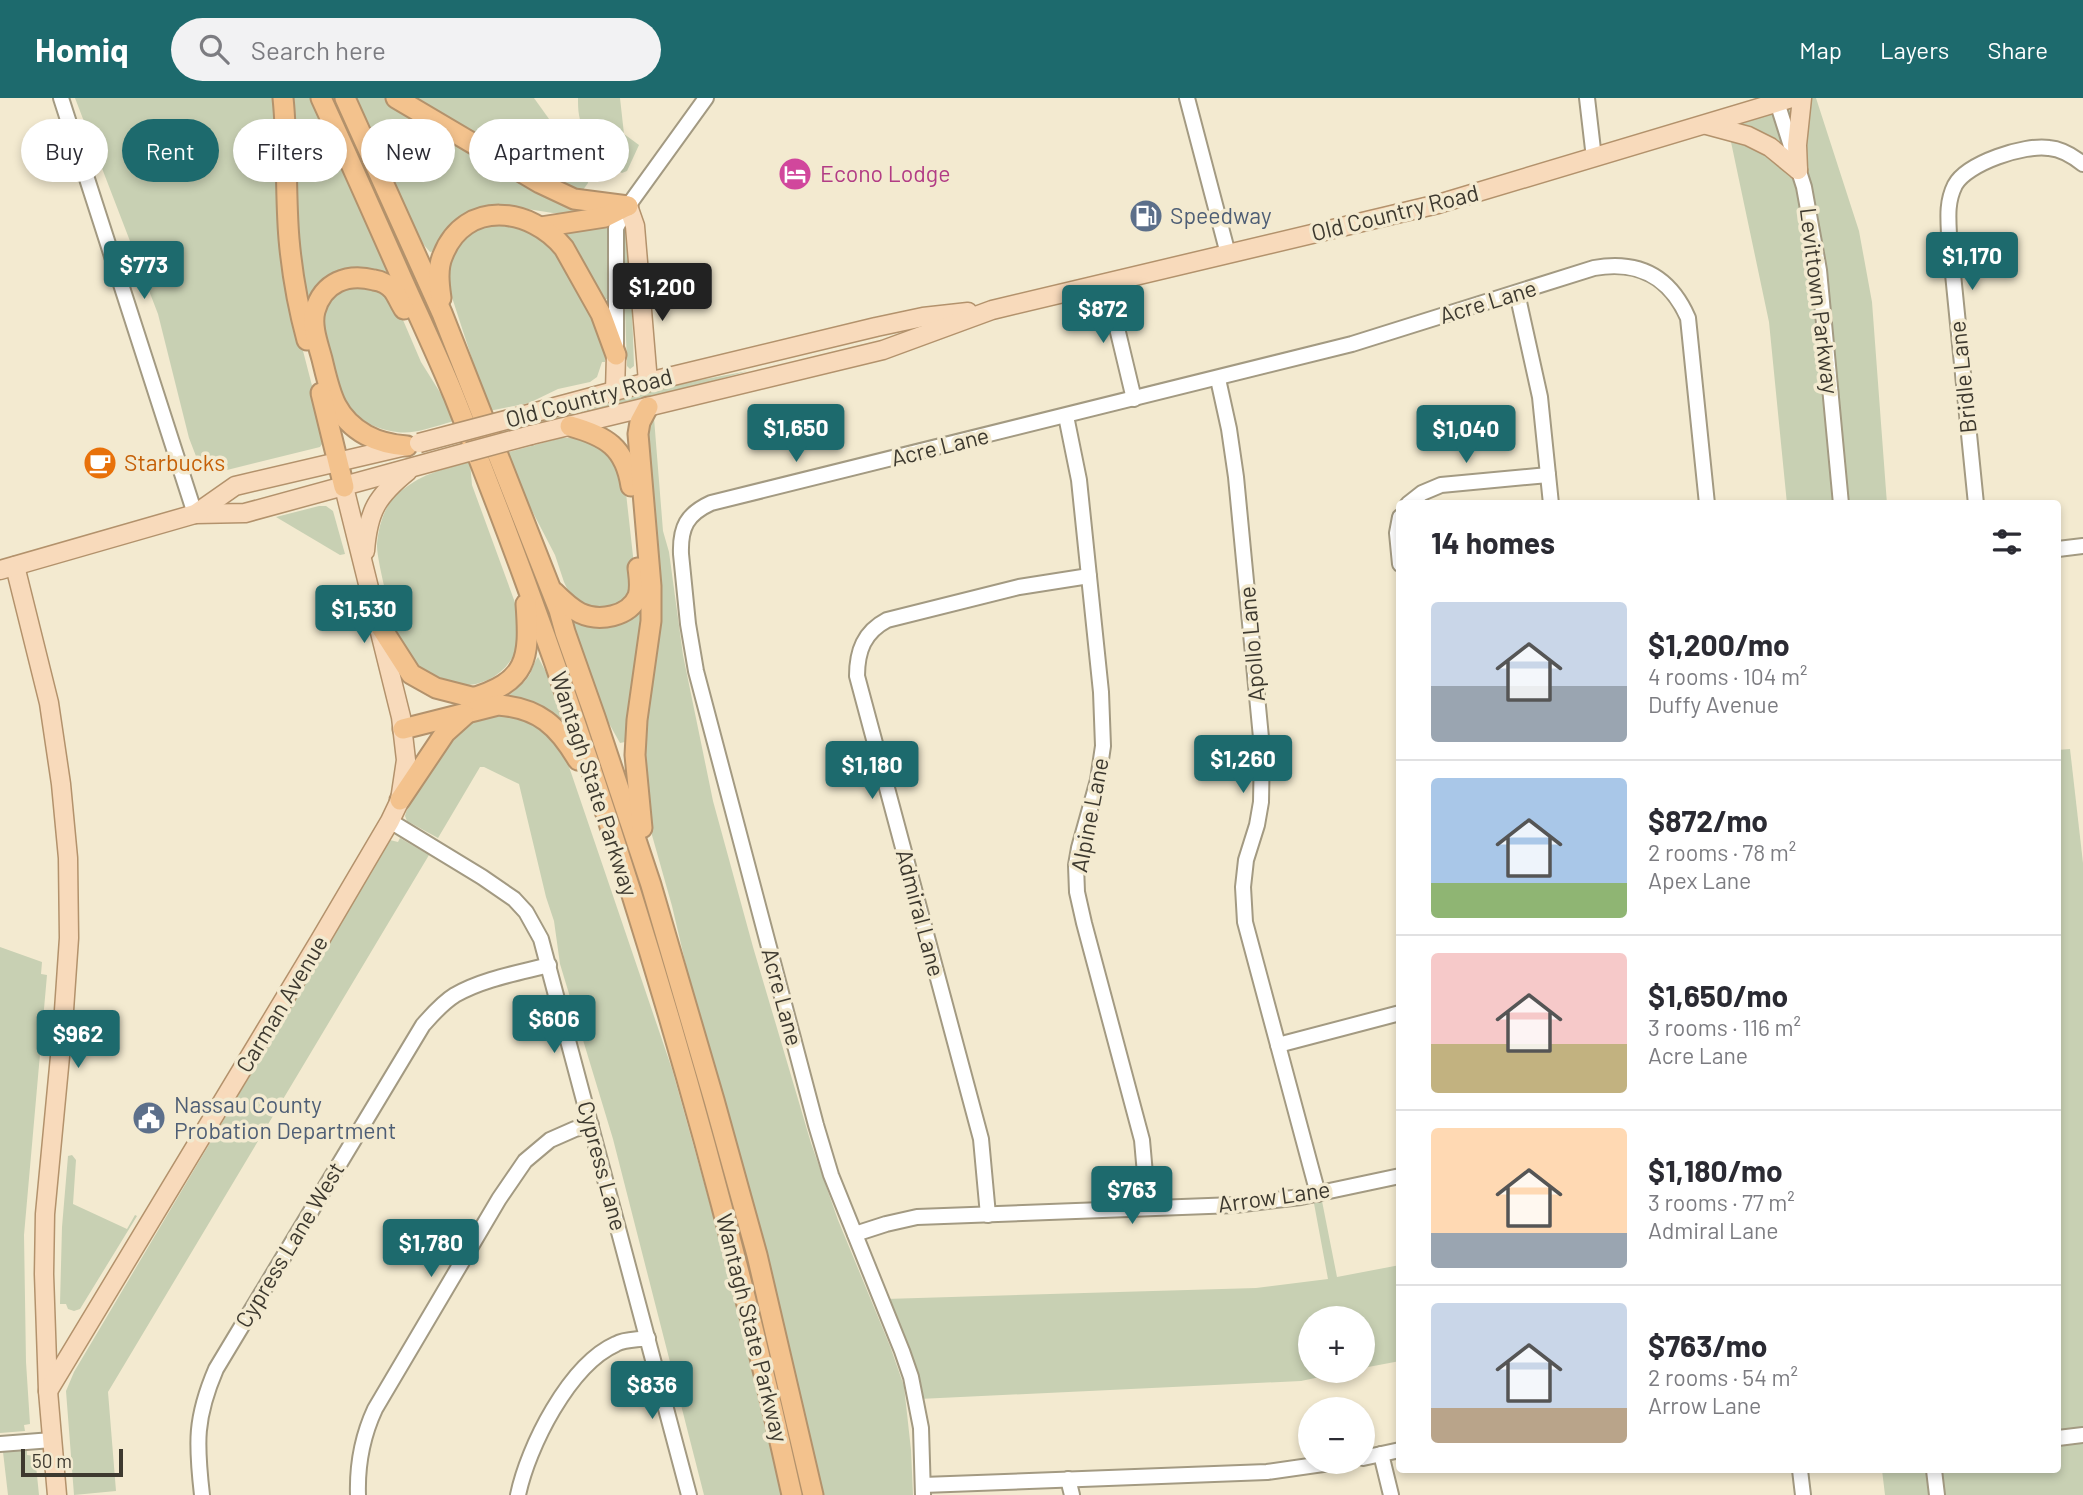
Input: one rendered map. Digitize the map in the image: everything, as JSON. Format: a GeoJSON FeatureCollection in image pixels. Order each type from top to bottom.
{"type":"FeatureCollection","features":[{"type":"Feature","properties":{"kind":"highway"},"geometry":{"type":"LineString","coordinates":[[283,98],[287,133],[289,237],[298,303],[344,487]]}},
{"type":"Feature","properties":{"kind":"highway","name":"Wantagh State Parkway"},"geometry":{"type":"LineString","coordinates":[[320,98],[453,393],[524,578],[596,786],[669,1017],[726,1218],[792,1495]]}},
{"type":"Feature","properties":{"kind":"highway","name":"Wantagh State Parkway"},"geometry":{"type":"LineString","coordinates":[[345,98],[442,313],[551,590],[651,885],[715,1100],[757,1255],[813,1495]]}},
{"type":"Feature","properties":{"kind":"highway"},"geometry":{"type":"LineString","coordinates":[[397,98],[540,183],[574,199],[628,206]]}},
{"type":"Feature","properties":{"kind":"highway"},"geometry":{"type":"LineString","coordinates":[[541,226],[605,217],[628,206]]}},
{"type":"Feature","properties":{"kind":"highway"},"geometry":{"type":"LineString","coordinates":[[442,313],[438,278],[442,256],[452,238],[461,229],[482,218],[519,216],[541,226],[564,248],[601,314],[615,355]]}},
{"type":"Feature","properties":{"kind":"highway"},"geometry":{"type":"LineString","coordinates":[[413,444],[392,445],[372,438],[354,428],[338,410],[315,330],[314,314],[323,295],[338,281],[356,276],[380,281],[393,289],[453,393]]}},
{"type":"Feature","properties":{"kind":"highway"},"geometry":{"type":"LineString","coordinates":[[648,407],[639,422],[638,447],[651,586],[651,621],[637,720],[635,755],[639,808],[651,885]]}},
{"type":"Feature","properties":{"kind":"highway"},"geometry":{"type":"LineString","coordinates":[[551,590],[580,613],[590,617],[605,617],[626,610],[637,596],[639,586],[637,540],[628,467],[618,451],[608,442],[570,425]]}},
{"type":"Feature","properties":{"kind":"highway"},"geometry":{"type":"LineString","coordinates":[[400,800],[445,733],[472,705],[502,688],[523,661],[528,641],[524,578]]}},
{"type":"Feature","properties":{"kind":"highway"},"geometry":{"type":"LineString","coordinates":[[377,621],[411,674],[472,705]]}},
{"type":"Feature","properties":{"kind":"highway"},"geometry":{"type":"LineString","coordinates":[[402,723],[472,705],[523,708],[555,726],[596,786]]}},
{"type":"Feature","properties":{"kind":"main road"},"geometry":{"type":"LineString","coordinates":[[1798,170],[1797,145],[1802,98]]}},
{"type":"Feature","properties":{"kind":"main road","name":"Old Country Road"},"geometry":{"type":"LineString","coordinates":[[8,568],[195,514],[245,513],[570,425],[883,350],[992,310],[1438,204],[1784,100]]}},
{"type":"Feature","properties":{"kind":"main road"},"geometry":{"type":"LineString","coordinates":[[1707,125],[1748,136],[1770,146],[1798,170]]}},
{"type":"Feature","properties":{"kind":"main road"},"geometry":{"type":"LineString","coordinates":[[628,206],[635,226],[648,382]]}},
{"type":"Feature","properties":{"kind":"main road","name":"Old Country Road"},"geometry":{"type":"LineString","coordinates":[[195,514],[235,486],[876,327],[946,314],[992,310]]}},
{"type":"Feature","properties":{"kind":"main road"},"geometry":{"type":"LineString","coordinates":[[615,355],[615,391]]}},
{"type":"Feature","properties":{"kind":"main road"},"geometry":{"type":"LineString","coordinates":[[364,565],[366,534],[376,502],[392,484],[419,465]]}},
{"type":"Feature","properties":{"kind":"main road","name":"Carman Avenue"},"geometry":{"type":"LineString","coordinates":[[48,1391],[390,821],[400,800],[406,760],[402,723],[344,487]]}},
{"type":"Feature","properties":{"kind":"main road"},"geometry":{"type":"LineString","coordinates":[[8,568],[49,703],[68,858],[69,938],[45,1214],[48,1391],[57,1495]]}},
{"type":"Feature","properties":{"kind":"street"},"geometry":{"type":"LineString","coordinates":[[61,98],[195,514]]}},
{"type":"Feature","properties":{"kind":"street"},"geometry":{"type":"LineString","coordinates":[[615,355],[615,228],[706,98]]}},
{"type":"Feature","properties":{"kind":"street"},"geometry":{"type":"LineString","coordinates":[[1187,98],[1228,254]]}},
{"type":"Feature","properties":{"kind":"street"},"geometry":{"type":"LineString","coordinates":[[1587,98],[1594,158]]}},
{"type":"Feature","properties":{"kind":"street","name":"Levittown Parkway"},"geometry":{"type":"LineString","coordinates":[[1784,100],[1819,270],[1841,500]]}},
{"type":"Feature","properties":{"kind":"street","name":"Bridle Lane"},"geometry":{"type":"LineString","coordinates":[[1976,500],[1948,204],[1956,183],[1968,170],[2020,151],[2051,148],[2074,156],[2083,164]]}},
{"type":"Feature","properties":{"kind":"street","name":"Acre Lane"},"geometry":{"type":"LineString","coordinates":[[923,1490],[921,1428],[911,1377],[831,1175],[696,671],[681,554],[683,532],[688,518],[697,509],[711,503],[1353,344],[1609,265],[1624,265],[1643,270],[1674,292],[1682,304],[1690,328],[1707,500]]}},
{"type":"Feature","properties":{"kind":"street"},"geometry":{"type":"LineString","coordinates":[[1106,282],[1134,398]]}},
{"type":"Feature","properties":{"kind":"street"},"geometry":{"type":"LineString","coordinates":[[1517,293],[1540,397],[1551,500]]}},
{"type":"Feature","properties":{"kind":"street","name":"Apollo Lane"},"geometry":{"type":"LineString","coordinates":[[1218,379],[1236,477],[1262,748],[1261,802],[1247,860],[1242,902],[1252,949],[1318,1194]]}},
{"type":"Feature","properties":{"kind":"street","name":"Alpine Lane"},"geometry":{"type":"LineString","coordinates":[[1066,416],[1079,480],[1101,692],[1103,746],[1098,780],[1079,848],[1076,865],[1077,892],[1142,1140],[1148,1208]]}},
{"type":"Feature","properties":{"kind":"street"},"geometry":{"type":"LineString","coordinates":[[1413,500],[1441,485],[1548,475]]}},
{"type":"Feature","properties":{"kind":"street"},"geometry":{"type":"LineString","coordinates":[[2061,549],[2083,547]]}},
{"type":"Feature","properties":{"kind":"street","name":"Admiral Lane"},"geometry":{"type":"LineString","coordinates":[[988,1215],[981,1139],[857,676],[857,663],[860,649],[869,633],[887,620],[1019,587],[1089,576]]}},
{"type":"Feature","properties":{"kind":"street","name":"Cypress Lane"},"geometry":{"type":"LineString","coordinates":[[390,821],[513,899],[534,924],[548,965],[689,1495]]}},
{"type":"Feature","properties":{"kind":"street","name":"Cypress Lane West"},"geometry":{"type":"LineString","coordinates":[[202,1495],[197,1431],[204,1397],[216,1369],[423,1024],[440,1006],[467,989],[548,965]]}},
{"type":"Feature","properties":{"kind":"street"},"geometry":{"type":"LineString","coordinates":[[1278,1045],[1396,1014]]}},
{"type":"Feature","properties":{"kind":"street"},"geometry":{"type":"LineString","coordinates":[[358,1495],[358,1463],[365,1432],[375,1409],[499,1199],[525,1161],[550,1140],[591,1125]]}},
{"type":"Feature","properties":{"kind":"street","name":"Arrow Lane"},"geometry":{"type":"LineString","coordinates":[[855,1234],[918,1217],[1235,1205],[1318,1194],[1396,1177]]}},
{"type":"Feature","properties":{"kind":"street"},"geometry":{"type":"LineString","coordinates":[[518,1495],[534,1446],[570,1384],[601,1352],[618,1342],[648,1338]]}},
{"type":"Feature","properties":{"kind":"street"},"geometry":{"type":"LineString","coordinates":[[2061,1437],[2083,1435]]}},
{"type":"Feature","properties":{"kind":"street"},"geometry":{"type":"LineString","coordinates":[[0,1444],[52,1440]]}},
{"type":"Feature","properties":{"kind":"street"},"geometry":{"type":"LineString","coordinates":[[1375,1455],[1396,1451]]}},
{"type":"Feature","properties":{"kind":"street"},"geometry":{"type":"LineString","coordinates":[[1381,1454],[1391,1495]]}},
{"type":"Feature","properties":{"kind":"street"},"geometry":{"type":"LineString","coordinates":[[923,1490],[1068,1479],[1267,1472],[1298,1468]]}},
{"type":"Feature","properties":{"kind":"street"},"geometry":{"type":"LineString","coordinates":[[1800,1473],[1803,1495]]}},
{"type":"Feature","properties":{"kind":"street"},"geometry":{"type":"LineString","coordinates":[[1934,1473],[1937,1495]]}},
{"type":"Feature","properties":{"kind":"street"},"geometry":{"type":"LineString","coordinates":[[1068,1479],[1072,1495]]}},
{"type":"Feature","properties":{"kind":"green space"},"geometry":{"type":"Polygon","coordinates":[[[75,98],[276,98],[277,119],[233,119],[233,182],[281,182],[287,289],[324,432],[324,441],[320,447],[215,473],[199,464],[189,438],[158,314],[107,182],[108,119],[83,119],[75,98]]]}},
{"type":"Feature","properties":{"kind":"green space"},"geometry":{"type":"Polygon","coordinates":[[[293,98],[314,98],[323,119],[294,119],[293,98]]]}},
{"type":"Feature","properties":{"kind":"green space"},"geometry":{"type":"Polygon","coordinates":[[[356,98],[385,98],[415,119],[365,119],[356,98]]]}},
{"type":"Feature","properties":{"kind":"green space"},"geometry":{"type":"Polygon","coordinates":[[[410,98],[534,98],[549,119],[469,119],[469,132],[455,124],[455,119],[446,119],[410,98]]]}},
{"type":"Feature","properties":{"kind":"green space"},"geometry":{"type":"Polygon","coordinates":[[[578,98],[620,98],[622,119],[580,119],[578,98]]]}},
{"type":"Feature","properties":{"kind":"green space"},"geometry":{"type":"Polygon","coordinates":[[[1801,98],[1816,98],[1859,231],[1872,302],[1887,500],[1787,500],[1769,322],[1727,123],[1801,98]]]}},
{"type":"Feature","properties":{"kind":"green space"},"geometry":{"type":"Polygon","coordinates":[[[629,138],[639,145],[629,167],[629,138]]]}},
{"type":"Feature","properties":{"kind":"green space"},"geometry":{"type":"Polygon","coordinates":[[[455,140],[469,147],[469,182],[536,182],[589,210],[553,213],[501,205],[478,210],[436,251],[430,252],[418,238],[393,182],[455,182],[455,140]]]}},
{"type":"Feature","properties":{"kind":"green space"},"geometry":{"type":"Polygon","coordinates":[[[347,174],[397,288],[381,274],[306,300],[296,229],[296,182],[347,182],[347,174]]]}},
{"type":"Feature","properties":{"kind":"green space"},"geometry":{"type":"Polygon","coordinates":[[[556,182],[588,182],[583,190],[573,192],[556,182]]]}},
{"type":"Feature","properties":{"kind":"green space"},"geometry":{"type":"Polygon","coordinates":[[[499,221],[522,224],[561,253],[605,344],[605,362],[602,362],[597,377],[590,382],[558,389],[529,403],[489,411],[446,279],[452,256],[462,240],[477,229],[499,221]]]}},
{"type":"Feature","properties":{"kind":"green space"},"geometry":{"type":"Polygon","coordinates":[[[607,224],[610,298],[605,299],[565,233],[607,224]]]}},
{"type":"Feature","properties":{"kind":"green space"},"geometry":{"type":"Polygon","coordinates":[[[622,224],[629,226],[634,366],[630,369],[627,366],[622,224]]]}},
{"type":"Feature","properties":{"kind":"green space"},"geometry":{"type":"Polygon","coordinates":[[[356,283],[380,288],[397,306],[421,362],[446,402],[454,421],[404,433],[371,425],[368,428],[354,419],[339,398],[320,331],[322,310],[334,291],[356,283]]]}},
{"type":"Feature","properties":{"kind":"green space"},"geometry":{"type":"Polygon","coordinates":[[[748,371],[659,396],[475,440],[527,421],[658,388],[748,371]]]}},
{"type":"Feature","properties":{"kind":"green space"},"geometry":{"type":"Polygon","coordinates":[[[654,418],[663,531],[669,552],[683,655],[713,801],[811,1143],[838,1220],[904,1386],[913,1495],[821,1495],[800,1396],[735,1141],[693,995],[648,821],[643,793],[644,426],[654,418]]]}},
{"type":"Feature","properties":{"kind":"green space"},"geometry":{"type":"Polygon","coordinates":[[[561,438],[574,438],[595,445],[597,442],[616,458],[626,493],[635,574],[631,594],[614,608],[593,610],[572,599],[555,555],[505,453],[561,438]]]}},
{"type":"Feature","properties":{"kind":"green space"},"geometry":{"type":"Polygon","coordinates":[[[470,462],[472,485],[517,608],[520,634],[516,650],[498,674],[473,685],[458,685],[430,678],[405,654],[386,596],[377,544],[383,516],[398,490],[401,491],[434,472],[470,462]]]}},
{"type":"Feature","properties":{"kind":"green space"},"geometry":{"type":"Polygon","coordinates":[[[326,506],[333,511],[345,554],[340,555],[276,517],[326,506]]]}},
{"type":"Feature","properties":{"kind":"green space"},"geometry":{"type":"Polygon","coordinates":[[[644,607],[625,742],[620,743],[606,718],[566,609],[644,607]]]}},
{"type":"Feature","properties":{"kind":"green space"},"geometry":{"type":"Polygon","coordinates":[[[538,657],[555,689],[570,736],[555,718],[540,706],[508,696],[528,677],[538,657]]]}},
{"type":"Feature","properties":{"kind":"green space"},"geometry":{"type":"Polygon","coordinates":[[[501,712],[541,725],[563,749],[672,1069],[734,1290],[782,1495],[704,1495],[613,1139],[560,964],[554,921],[519,784],[480,767],[438,838],[407,821],[405,816],[455,734],[478,719],[501,712]]]}},
{"type":"Feature","properties":{"kind":"green space"},"geometry":{"type":"Polygon","coordinates":[[[2070,749],[2083,863],[2083,1431],[2061,1434],[2061,750],[2070,749]]]}},
{"type":"Feature","properties":{"kind":"green space"},"geometry":{"type":"Polygon","coordinates":[[[400,838],[429,855],[108,1392],[116,1491],[74,1495],[66,1391],[74,1372],[390,840],[398,842],[400,838]]]}},
{"type":"Feature","properties":{"kind":"green space"},"geometry":{"type":"Polygon","coordinates":[[[0,947],[42,962],[41,974],[47,975],[24,1235],[30,1424],[24,1425],[25,1431],[0,1433],[0,947]]]}},
{"type":"Feature","properties":{"kind":"green space"},"geometry":{"type":"Polygon","coordinates":[[[72,1155],[76,1160],[73,1204],[127,1229],[135,1215],[137,1216],[80,1309],[74,1311],[68,1309],[66,1304],[60,1304],[62,1227],[68,1156],[72,1155]]]}},
{"type":"Feature","properties":{"kind":"green space"},"geometry":{"type":"Polygon","coordinates":[[[1321,1196],[1337,1277],[1396,1266],[1396,1362],[1375,1366],[1375,1306],[1298,1306],[1298,1381],[919,1399],[885,1299],[1256,1288],[1328,1279],[1313,1198],[1321,1196]]]}},
{"type":"Feature","properties":{"kind":"green space"},"geometry":{"type":"Polygon","coordinates":[[[2083,1438],[2083,1495],[1885,1495],[1882,1473],[2061,1473],[2061,1441],[2083,1438]]]}},
{"type":"Feature","properties":{"kind":"green space"},"geometry":{"type":"Polygon","coordinates":[[[27,1449],[27,1455],[35,1456],[39,1495],[8,1495],[3,1452],[27,1449]]]}},
{"type":"Feature","properties":{"kind":"place","name":"Econo Lodge"},"geometry":{"type":"Point","coordinates":[795,174]}},
{"type":"Feature","properties":{"kind":"place","name":"Speedway"},"geometry":{"type":"Point","coordinates":[1146,216]}},
{"type":"Feature","properties":{"kind":"place","name":"Starbucks"},"geometry":{"type":"Point","coordinates":[100,463]}},
{"type":"Feature","properties":{"kind":"place","name":"Nassau County Probation Department"},"geometry":{"type":"Point","coordinates":[149,1118]}}]}
